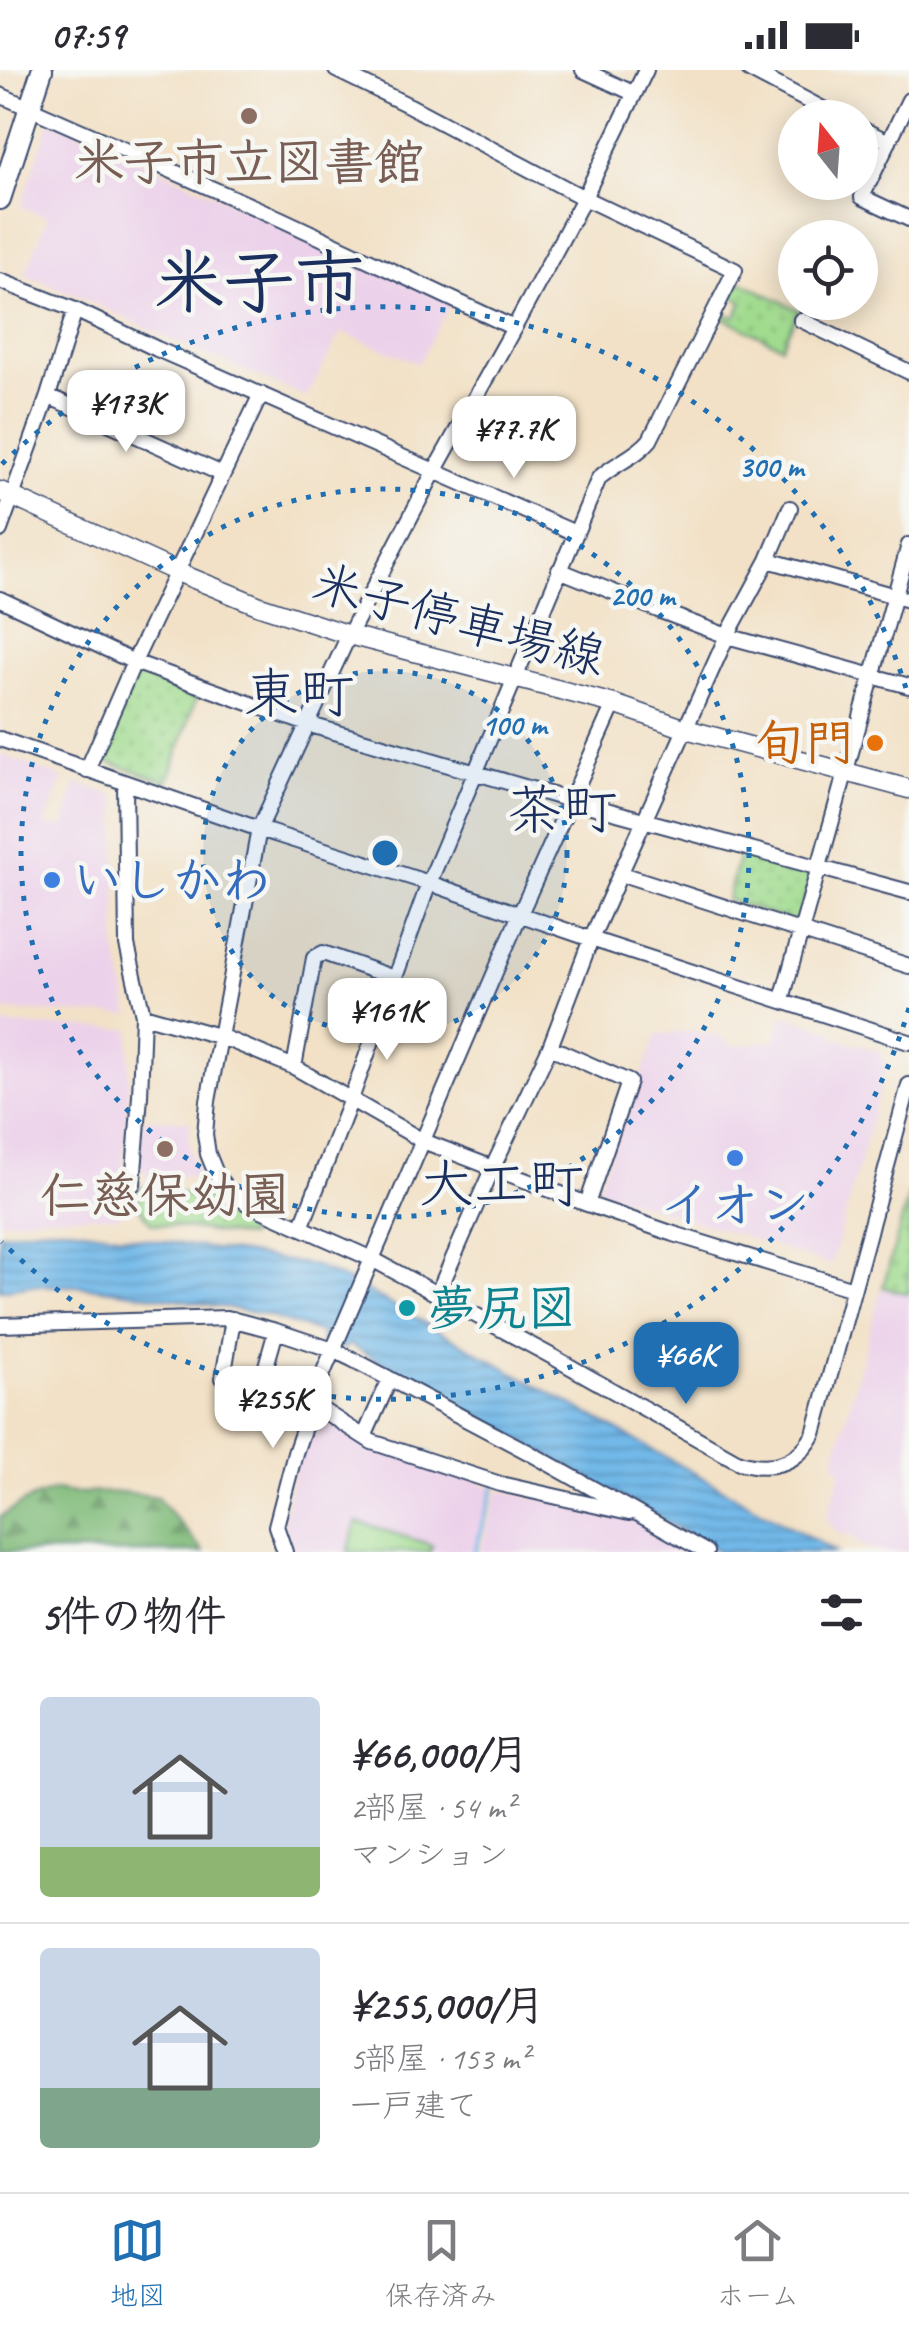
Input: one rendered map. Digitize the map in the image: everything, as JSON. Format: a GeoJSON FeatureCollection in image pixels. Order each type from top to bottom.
{"type":"FeatureCollection","features":[{"type":"Feature","properties":{"kind":"highway"},"geometry":{"type":"LineString","coordinates":[[0,199],[42,70]]}},
{"type":"Feature","properties":{"kind":"main road","name":"米子停車場線"},"geometry":{"type":"LineString","coordinates":[[6,493],[260,606],[349,635],[614,704],[686,729],[909,790]]}},
{"type":"Feature","properties":{"kind":"street"},"geometry":{"type":"LineString","coordinates":[[301,1228],[429,883],[599,478],[611,466],[642,450],[650,440],[735,270],[584,198],[336,70]]}},
{"type":"Feature","properties":{"kind":"street"},"geometry":{"type":"LineString","coordinates":[[583,70],[633,93]]}},
{"type":"Feature","properties":{"kind":"street"},"geometry":{"type":"LineString","coordinates":[[646,70],[584,198],[349,635],[259,829],[208,1101],[208,1154],[227,1189],[248,1204],[372,1259],[739,1462],[757,1467],[787,1462],[807,1447],[814,1434],[909,1086]]}},
{"type":"Feature","properties":{"kind":"street"},"geometry":{"type":"LineString","coordinates":[[750,70],[806,100]]}},
{"type":"Feature","properties":{"kind":"street"},"geometry":{"type":"LineString","coordinates":[[0,95],[281,219],[514,328]]}},
{"type":"Feature","properties":{"kind":"street"},"geometry":{"type":"LineString","coordinates":[[909,100],[862,198],[909,219]]}},
{"type":"Feature","properties":{"kind":"street"},"geometry":{"type":"LineString","coordinates":[[878,137],[889,142]]}},
{"type":"Feature","properties":{"kind":"street"},"geometry":{"type":"LineString","coordinates":[[0,281],[75,310],[575,533]]}},
{"type":"Feature","properties":{"kind":"street"},"geometry":{"type":"LineString","coordinates":[[0,530],[6,493],[48,396],[75,310]]}},
{"type":"Feature","properties":{"kind":"street"},"geometry":{"type":"LineString","coordinates":[[802,320],[909,372]]}},
{"type":"Feature","properties":{"kind":"street"},"geometry":{"type":"LineString","coordinates":[[87,770],[261,394]]}},
{"type":"Feature","properties":{"kind":"street"},"geometry":{"type":"LineString","coordinates":[[48,396],[222,474]]}},
{"type":"Feature","properties":{"kind":"street"},"geometry":{"type":"LineString","coordinates":[[437,1295],[550,1047],[591,939],[790,508]]}},
{"type":"Feature","properties":{"kind":"street"},"geometry":{"type":"LineString","coordinates":[[782,999],[874,676],[902,598],[909,545]]}},
{"type":"Feature","properties":{"kind":"street"},"geometry":{"type":"LineString","coordinates":[[768,560],[902,598]]}},
{"type":"Feature","properties":{"kind":"street"},"geometry":{"type":"LineString","coordinates":[[560,570],[728,636],[909,686]]}},
{"type":"Feature","properties":{"kind":"street"},"geometry":{"type":"LineString","coordinates":[[0,598],[134,662],[307,724],[909,892]]}},
{"type":"Feature","properties":{"kind":"street"},"geometry":{"type":"LineString","coordinates":[[285,1552],[276,1526],[311,1403],[614,704]]}},
{"type":"Feature","properties":{"kind":"street"},"geometry":{"type":"LineString","coordinates":[[0,740],[909,1042]]}},
{"type":"Feature","properties":{"kind":"street"},"geometry":{"type":"LineString","coordinates":[[124,784],[128,945],[143,1014],[134,1184]]}},
{"type":"Feature","properties":{"kind":"street"},"geometry":{"type":"LineString","coordinates":[[622,874],[909,966]]}},
{"type":"Feature","properties":{"kind":"street"},"geometry":{"type":"LineString","coordinates":[[294,1067],[314,958],[323,953],[394,978]]}},
{"type":"Feature","properties":{"kind":"street"},"geometry":{"type":"LineString","coordinates":[[143,1014],[222,1037],[294,1067],[423,1141],[674,1234],[853,1288]]}},
{"type":"Feature","properties":{"kind":"street"},"geometry":{"type":"LineString","coordinates":[[550,1047],[629,1082],[587,1204]]}},
{"type":"Feature","properties":{"kind":"street"},"geometry":{"type":"LineString","coordinates":[[224,1378],[232,1320]]}},
{"type":"Feature","properties":{"kind":"street"},"geometry":{"type":"LineString","coordinates":[[0,1324],[232,1320],[334,1344],[390,1379],[706,1552]]}},
{"type":"Feature","properties":{"kind":"street"},"geometry":{"type":"LineString","coordinates":[[276,1331],[260,1387],[311,1403],[372,1442],[500,1484],[640,1515]]}},
{"type":"Feature","properties":{"kind":"street"},"geometry":{"type":"LineString","coordinates":[[364,1437],[390,1379]]}},
{"type":"Feature","properties":{"kind":"shaded area"},"geometry":{"type":"Polygon","coordinates":[[[50,120],[452,302],[418,363],[341,332],[307,397],[25,274],[48,217],[21,207],[50,120]]]}},
{"type":"Feature","properties":{"kind":"shaded area"},"geometry":{"type":"Polygon","coordinates":[[[0,754],[63,778],[45,826],[65,826],[76,783],[113,795],[117,801],[116,947],[130,1015],[0,1011],[0,791],[7,773],[0,786],[0,754]]]}},
{"type":"Feature","properties":{"kind":"shaded area","name":"イオン"},"geometry":{"type":"Polygon","coordinates":[[[783,1015],[834,1031],[833,1037],[878,1051],[886,1067],[831,1265],[597,1189],[657,1035],[694,1031],[721,1037],[733,1046],[775,1041],[783,1015]]]}},
{"type":"Feature","properties":{"kind":"shaded area"},"geometry":{"type":"Polygon","coordinates":[[[0,1025],[130,1029],[120,1216],[42,1216],[0,1221],[0,1025]]]}},
{"type":"Feature","properties":{"kind":"shaded area","name":"仁慈保幼園"},"geometry":{"type":"Polygon","coordinates":[[[143,1118],[190,1121],[191,1157],[200,1178],[172,1174],[169,1191],[146,1188],[148,1173],[139,1167],[143,1118]]]}},
{"type":"Feature","properties":{"kind":"shaded area"},"geometry":{"type":"Polygon","coordinates":[[[881,1289],[909,1295],[909,1552],[868,1549],[837,1532],[827,1519],[841,1472],[834,1462],[881,1289]]]}},
{"type":"Feature","properties":{"kind":"shaded area"},"geometry":{"type":"Polygon","coordinates":[[[313,1412],[496,1489],[477,1552],[294,1552],[283,1523],[313,1412]]]}},
{"type":"Feature","properties":{"kind":"shaded area"},"geometry":{"type":"Polygon","coordinates":[[[499,1490],[632,1520],[683,1549],[480,1552],[499,1490]]]}},
{"type":"Feature","properties":{"kind":"green space"},"geometry":{"type":"Polygon","coordinates":[[[738,280],[778,300],[778,320],[794,320],[781,346],[720,316],[722,312],[735,317],[743,302],[731,295],[738,280]]]}},
{"type":"Feature","properties":{"kind":"green space"},"geometry":{"type":"Polygon","coordinates":[[[143,672],[198,692],[168,782],[98,759],[137,674],[143,672]]]}},
{"type":"Feature","properties":{"kind":"green space"},"geometry":{"type":"Polygon","coordinates":[[[740,852],[808,871],[811,877],[799,919],[794,922],[727,900],[740,852]]]}},
{"type":"Feature","properties":{"kind":"green space"},"geometry":{"type":"Polygon","coordinates":[[[139,1187],[217,1199],[253,1220],[248,1237],[151,1223],[139,1207],[139,1187]]]}},
{"type":"Feature","properties":{"kind":"green space"},"geometry":{"type":"Polygon","coordinates":[[[909,1194],[909,1294],[883,1287],[909,1194]]]}},
{"type":"Feature","properties":{"kind":"green space"},"geometry":{"type":"Polygon","coordinates":[[[55,1490],[157,1497],[204,1552],[0,1552],[0,1517],[55,1490]]]}},
{"type":"Feature","properties":{"kind":"green space"},"geometry":{"type":"Polygon","coordinates":[[[357,1522],[432,1545],[430,1552],[348,1552],[357,1522]]]}},
{"type":"Feature","properties":{"kind":"water"},"geometry":{"type":"Polygon","coordinates":[[[62,1227],[314,1266],[405,1312],[836,1552],[720,1552],[399,1372],[396,1376],[391,1374],[393,1369],[349,1344],[344,1349],[321,1340],[322,1333],[262,1314],[82,1286],[31,1285],[0,1290],[0,1234],[62,1227]]]}},
{"type":"Feature","properties":{"kind":"waterway"},"geometry":{"type":"LineString","coordinates":[[408,1447],[432,1455]]}},
{"type":"Feature","properties":{"kind":"waterway"},"geometry":{"type":"LineString","coordinates":[[475,1552],[495,1485]]}},
{"type":"Feature","properties":{"kind":"place","name":"米子市立図書館"},"geometry":{"type":"Point","coordinates":[249,116]}},
{"type":"Feature","properties":{"kind":"place","name":"旬門"},"geometry":{"type":"Point","coordinates":[875,743]}},
{"type":"Feature","properties":{"kind":"place","name":"いしかわ"},"geometry":{"type":"Point","coordinates":[52,880]}},
{"type":"Feature","properties":{"kind":"place","name":"仁慈保幼園"},"geometry":{"type":"Point","coordinates":[165,1149]}},
{"type":"Feature","properties":{"kind":"place","name":"イオン"},"geometry":{"type":"Point","coordinates":[735,1158]}},
{"type":"Feature","properties":{"kind":"place","name":"夢尻図"},"geometry":{"type":"Point","coordinates":[407,1308]}},
{"type":"Feature","properties":{"kind":"district","name":"米子市"},"geometry":{"type":"Point","coordinates":[259,283]}},
{"type":"Feature","properties":{"kind":"district","name":"東町"},"geometry":{"type":"Point","coordinates":[299,694]}},
{"type":"Feature","properties":{"kind":"district","name":"茶町"},"geometry":{"type":"Point","coordinates":[562,810]}},
{"type":"Feature","properties":{"kind":"district","name":"大工町"},"geometry":{"type":"Point","coordinates":[501,1184]}}]}
